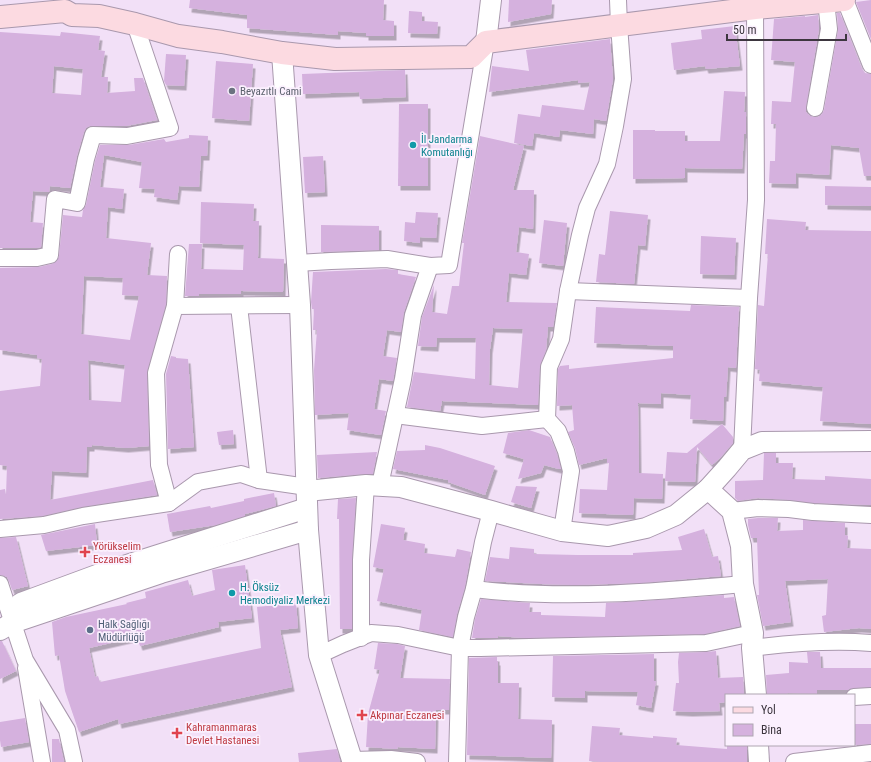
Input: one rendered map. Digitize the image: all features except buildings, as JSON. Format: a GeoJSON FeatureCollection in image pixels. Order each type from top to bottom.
{"type":"FeatureCollection","features":[{"type":"Feature","properties":{"kind":"main road"},"geometry":{"type":"LineString","coordinates":[[0,17],[63,5],[72,15],[99,16],[178,36],[282,53],[335,59],[471,57],[486,42],[763,5],[838,0]]}},
{"type":"Feature","properties":{"kind":"street"},"geometry":{"type":"LineString","coordinates":[[297,263],[387,259],[430,266],[449,265],[486,42],[491,0]]}},
{"type":"Feature","properties":{"kind":"street"},"geometry":{"type":"LineString","coordinates":[[562,531],[571,471],[558,431],[547,419],[549,367],[560,339],[568,292],[587,208],[607,164],[615,126],[623,79],[618,0]]}},
{"type":"Feature","properties":{"kind":"street"},"geometry":{"type":"LineString","coordinates":[[838,0],[871,65]]}},
{"type":"Feature","properties":{"kind":"street"},"geometry":{"type":"LineString","coordinates":[[815,108],[829,30],[838,0]]}},
{"type":"Feature","properties":{"kind":"street"},"geometry":{"type":"LineString","coordinates":[[742,450],[749,298],[756,200],[763,5]]}},
{"type":"Feature","properties":{"kind":"street"},"geometry":{"type":"LineString","coordinates":[[0,258],[37,258],[50,256],[56,199],[77,202],[86,159],[93,135],[127,136],[170,128],[135,24]]}},
{"type":"Feature","properties":{"kind":"street"},"geometry":{"type":"LineString","coordinates":[[282,53],[300,305],[308,530],[319,655],[352,761],[391,759],[417,762]]}},
{"type":"Feature","properties":{"kind":"street"},"geometry":{"type":"LineString","coordinates":[[169,503],[159,465],[156,373],[175,306],[178,254]]}},
{"type":"Feature","properties":{"kind":"street"},"geometry":{"type":"LineString","coordinates":[[361,638],[361,560],[373,485],[395,415],[403,379],[413,315],[430,266]]}},
{"type":"Feature","properties":{"kind":"street"},"geometry":{"type":"LineString","coordinates":[[568,292],[749,298]]}},
{"type":"Feature","properties":{"kind":"street"},"geometry":{"type":"LineString","coordinates":[[175,306],[300,305]]}},
{"type":"Feature","properties":{"kind":"street"},"geometry":{"type":"LineString","coordinates":[[239,306],[259,480]]}},
{"type":"Feature","properties":{"kind":"street"},"geometry":{"type":"LineString","coordinates":[[395,415],[482,426],[547,419]]}},
{"type":"Feature","properties":{"kind":"street"},"geometry":{"type":"LineString","coordinates":[[6,627],[21,603],[148,558],[307,496],[373,485],[401,487],[562,531],[608,536],[646,528],[676,514],[708,489],[742,450],[762,442],[871,441]]}},
{"type":"Feature","properties":{"kind":"street"},"geometry":{"type":"LineString","coordinates":[[0,529],[44,525],[83,516],[169,503],[198,482],[241,474],[307,496]]}},
{"type":"Feature","properties":{"kind":"street"},"geometry":{"type":"LineString","coordinates":[[708,489],[732,511],[741,546],[743,584],[752,640],[756,694]]}},
{"type":"Feature","properties":{"kind":"street"},"geometry":{"type":"LineString","coordinates":[[732,511],[758,508],[871,515]]}},
{"type":"Feature","properties":{"kind":"street"},"geometry":{"type":"LineString","coordinates":[[456,762],[460,648],[491,511]]}},
{"type":"Feature","properties":{"kind":"street"},"geometry":{"type":"LineString","coordinates":[[6,627],[161,573],[308,530]]}},
{"type":"Feature","properties":{"kind":"street"},"geometry":{"type":"LineString","coordinates":[[0,584],[6,627],[67,730],[74,762]]}},
{"type":"Feature","properties":{"kind":"street"},"geometry":{"type":"LineString","coordinates":[[474,589],[503,593],[575,594],[668,591],[743,584]]}},
{"type":"Feature","properties":{"kind":"street"},"geometry":{"type":"LineString","coordinates":[[319,655],[371,633],[398,635],[460,648],[706,643],[752,640],[789,644],[871,643]]}},
{"type":"Feature","properties":{"kind":"street"},"geometry":{"type":"LineString","coordinates":[[25,660],[42,762]]}},
{"type":"Feature","properties":{"kind":"street"},"geometry":{"type":"LineString","coordinates":[[855,697],[871,696]]}},
{"type":"Feature","properties":{"kind":"street"},"geometry":{"type":"LineString","coordinates":[[758,746],[759,762]]}},
{"type":"Feature","properties":{"kind":"street"},"geometry":{"type":"LineString","coordinates":[[794,762],[871,753]]}},
{"type":"Feature","properties":{"kind":"place","name":"Beyazıtlı Cami"},"geometry":{"type":"Point","coordinates":[232,91]}},
{"type":"Feature","properties":{"kind":"place","name":"İl Jandarma Komutanlığı"},"geometry":{"type":"Point","coordinates":[413,145]}},
{"type":"Feature","properties":{"kind":"place","name":"Yörükselim Eczanesi"},"geometry":{"type":"Point","coordinates":[85,552]}},
{"type":"Feature","properties":{"kind":"place","name":"H. Öksüz Hemodiyaliz Merkezi"},"geometry":{"type":"Point","coordinates":[232,593]}},
{"type":"Feature","properties":{"kind":"place","name":"Halk Sağlığı Müdürlüğü"},"geometry":{"type":"Point","coordinates":[90,630]}},
{"type":"Feature","properties":{"kind":"place","name":"Akpınar Eczanesi"},"geometry":{"type":"Point","coordinates":[362,715]}},
{"type":"Feature","properties":{"kind":"place","name":"Kahramanmaras Devlet Hastanesi"},"geometry":{"type":"Point","coordinates":[177,733]}}]}
